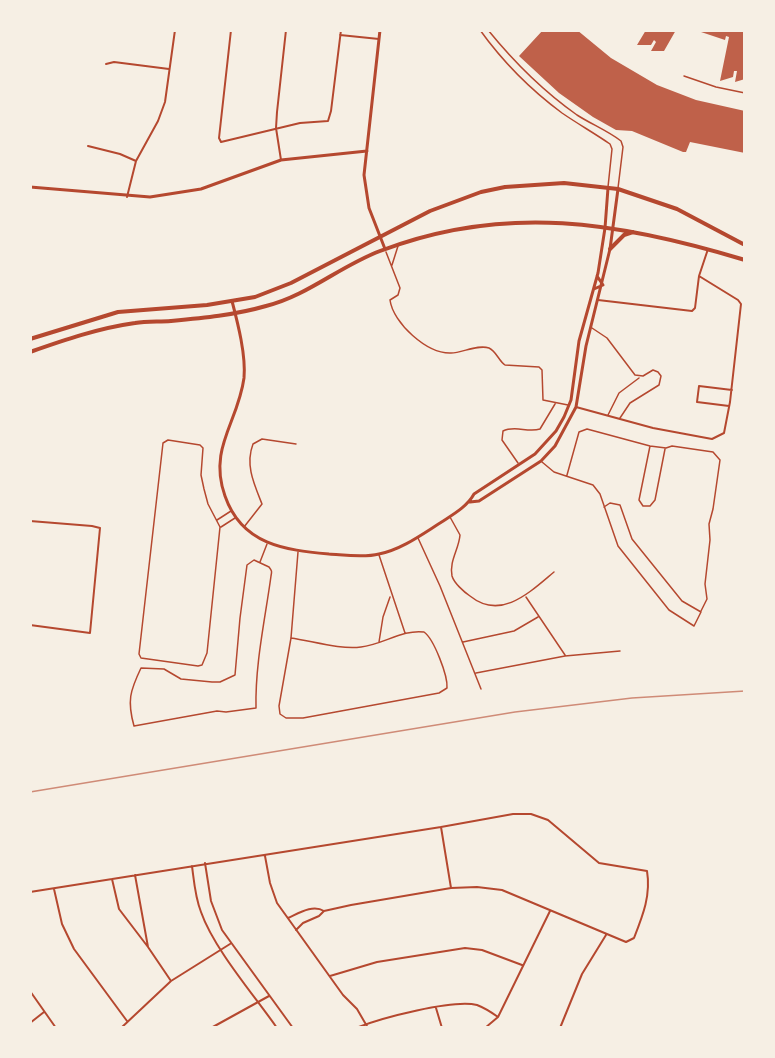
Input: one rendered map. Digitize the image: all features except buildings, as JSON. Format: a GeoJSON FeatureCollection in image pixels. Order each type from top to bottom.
{"type":"FeatureCollection","features":[{"type":"Feature","properties":{"kind":"main road"},"geometry":{"type":"LineString","coordinates":[[30,339],[118,312],[255,297],[291,283],[430,211],[481,192],[535,184],[564,183],[618,189],[677,208],[745,245]]}},
{"type":"Feature","properties":{"kind":"main road"},"geometry":{"type":"LineString","coordinates":[[30,352],[80,335],[118,326],[235,313],[283,301],[355,262],[385,249],[423,236],[472,225],[513,222],[569,224],[635,231],[745,260]]}},
{"type":"Feature","properties":{"kind":"main road"},"geometry":{"type":"LineString","coordinates":[[610,249],[624,235],[635,231]]}},
{"type":"Feature","properties":{"kind":"street"},"geometry":{"type":"LineString","coordinates":[[127,197],[135,161],[158,121],[165,102],[175,30]]}},
{"type":"Feature","properties":{"kind":"street"},"geometry":{"type":"LineString","coordinates":[[231,30],[219,138],[221,142],[300,123],[326,122],[331,111],[341,30]]}},
{"type":"Feature","properties":{"kind":"street"},"geometry":{"type":"LineString","coordinates":[[281,160],[276,128],[286,30]]}},
{"type":"Feature","properties":{"kind":"street"},"geometry":{"type":"LineString","coordinates":[[380,30],[364,175],[369,208],[385,249]]}},
{"type":"Feature","properties":{"kind":"street"},"geometry":{"type":"LineString","coordinates":[[340,35],[379,39]]}},
{"type":"Feature","properties":{"kind":"street"},"geometry":{"type":"LineString","coordinates":[[106,64],[114,62],[169,69]]}},
{"type":"Feature","properties":{"kind":"street"},"geometry":{"type":"LineString","coordinates":[[88,146],[120,154],[135,161]]}},
{"type":"Feature","properties":{"kind":"street"},"geometry":{"type":"LineString","coordinates":[[30,186],[127,197],[150,197],[201,189],[281,160],[367,151]]}},
{"type":"Feature","properties":{"kind":"street"},"geometry":{"type":"LineString","coordinates":[[232,301],[243,353],[244,375],[238,405],[221,445],[219,461],[222,486],[232,511],[244,527],[268,543],[298,551],[358,556],[378,555],[418,537],[450,516],[470,502],[474,494],[535,454],[556,431],[569,405],[574,386],[579,341],[597,275],[606,228],[608,188]]}},
{"type":"Feature","properties":{"kind":"street"},"geometry":{"type":"LineString","coordinates":[[470,502],[479,501],[541,461],[559,440],[576,407],[591,328],[610,249],[618,189]]}},
{"type":"Feature","properties":{"kind":"street"},"geometry":{"type":"LineString","coordinates":[[598,300],[692,310],[695,308],[699,276],[708,249]]}},
{"type":"Feature","properties":{"kind":"street"},"geometry":{"type":"LineString","coordinates":[[597,275],[603,285]]}},
{"type":"Feature","properties":{"kind":"street"},"geometry":{"type":"LineString","coordinates":[[569,405],[712,440],[719,437],[725,429],[732,390],[741,304],[699,276]]}},
{"type":"Feature","properties":{"kind":"street"},"geometry":{"type":"LineString","coordinates":[[593,290],[603,285]]}},
{"type":"Feature","properties":{"kind":"street"},"geometry":{"type":"LineString","coordinates":[[729,406],[697,402],[699,386],[732,390]]}},
{"type":"Feature","properties":{"kind":"street"},"geometry":{"type":"LineString","coordinates":[[30,521],[100,528],[90,633],[30,626]]}},
{"type":"Feature","properties":{"kind":"street"},"geometry":{"type":"LineString","coordinates":[[30,892],[205,863],[265,856],[513,814],[531,814],[548,820],[598,863],[647,871],[650,887],[645,910],[634,938],[626,942],[502,890],[477,886],[351,904],[324,911],[319,916],[303,923],[296,930]]}},
{"type":"Feature","properties":{"kind":"street"},"geometry":{"type":"LineString","coordinates":[[441,827],[451,888]]}},
{"type":"Feature","properties":{"kind":"street"},"geometry":{"type":"LineString","coordinates":[[265,856],[270,884],[277,903],[343,995],[357,1009],[368,1028]]}},
{"type":"Feature","properties":{"kind":"street"},"geometry":{"type":"LineString","coordinates":[[205,863],[215,915],[231,944],[293,1028]]}},
{"type":"Feature","properties":{"kind":"street"},"geometry":{"type":"LineString","coordinates":[[192,866],[201,912],[221,949],[277,1028]]}},
{"type":"Feature","properties":{"kind":"street"},"geometry":{"type":"LineString","coordinates":[[135,875],[148,947]]}},
{"type":"Feature","properties":{"kind":"street"},"geometry":{"type":"LineString","coordinates":[[112,879],[119,909],[171,981]]}},
{"type":"Feature","properties":{"kind":"street"},"geometry":{"type":"LineString","coordinates":[[54,889],[62,924],[74,949],[127,1021]]}},
{"type":"Feature","properties":{"kind":"street"},"geometry":{"type":"LineString","coordinates":[[287,919],[310,909],[320,908],[324,911]]}},
{"type":"Feature","properties":{"kind":"street"},"geometry":{"type":"LineString","coordinates":[[485,1028],[498,1017],[550,911]]}},
{"type":"Feature","properties":{"kind":"street"},"geometry":{"type":"LineString","coordinates":[[560,1028],[582,974],[606,935]]}},
{"type":"Feature","properties":{"kind":"street"},"geometry":{"type":"LineString","coordinates":[[121,1028],[171,981],[231,944]]}},
{"type":"Feature","properties":{"kind":"street"},"geometry":{"type":"LineString","coordinates":[[330,976],[377,962],[465,948],[482,950],[522,965]]}},
{"type":"Feature","properties":{"kind":"street"},"geometry":{"type":"LineString","coordinates":[[30,991],[56,1028]]}},
{"type":"Feature","properties":{"kind":"street"},"geometry":{"type":"LineString","coordinates":[[212,1028],[269,996]]}},
{"type":"Feature","properties":{"kind":"street"},"geometry":{"type":"LineString","coordinates":[[356,1028],[395,1015],[436,1008],[475,1005],[488,1009],[498,1017]]}},
{"type":"Feature","properties":{"kind":"street"},"geometry":{"type":"LineString","coordinates":[[436,1008],[442,1028]]}},
{"type":"Feature","properties":{"kind":"street"},"geometry":{"type":"LineString","coordinates":[[30,1023],[44,1012]]}},
{"type":"Feature","properties":{"kind":"lane"},"geometry":{"type":"LineString","coordinates":[[480,30],[500,56],[543,98],[574,122],[610,144],[612,149],[608,188]]}},
{"type":"Feature","properties":{"kind":"lane"},"geometry":{"type":"LineString","coordinates":[[489,30],[514,60],[548,92],[578,116],[621,141],[618,189]]}},
{"type":"Feature","properties":{"kind":"lane"},"geometry":{"type":"LineString","coordinates":[[684,76],[716,87],[745,93]]}},
{"type":"Feature","properties":{"kind":"lane"},"geometry":{"type":"LineString","coordinates":[[392,265],[399,244]]}},
{"type":"Feature","properties":{"kind":"lane"},"geometry":{"type":"LineString","coordinates":[[385,249],[400,288],[398,295],[390,300],[391,309],[410,333],[440,352],[455,353],[485,348],[494,352],[505,365],[539,367],[543,370],[543,398],[569,405]]}},
{"type":"Feature","properties":{"kind":"lane"},"geometry":{"type":"LineString","coordinates":[[591,328],[607,338],[635,375],[640,377]]}},
{"type":"Feature","properties":{"kind":"lane"},"geometry":{"type":"LineString","coordinates":[[608,416],[619,393],[640,377],[655,370],[661,376],[659,385],[630,403],[620,419]]}},
{"type":"Feature","properties":{"kind":"lane"},"geometry":{"type":"LineString","coordinates":[[519,464],[502,440],[501,432],[511,428],[531,431],[540,429],[555,403]]}},
{"type":"Feature","properties":{"kind":"lane"},"geometry":{"type":"LineString","coordinates":[[541,461],[554,472],[593,485],[600,494],[618,546],[669,610],[694,626],[707,599],[705,584],[711,540],[709,524],[720,460],[713,452],[672,446],[666,448],[650,446],[587,429],[579,432],[567,475]]}},
{"type":"Feature","properties":{"kind":"lane"},"geometry":{"type":"LineString","coordinates":[[244,527],[262,504],[251,475],[250,458],[253,444],[262,439],[296,444]]}},
{"type":"Feature","properties":{"kind":"lane"},"geometry":{"type":"LineString","coordinates":[[164,441],[200,445],[203,448],[201,475],[208,504],[217,521],[220,527],[205,661],[198,666],[141,658],[139,654],[157,482],[164,441]]}},
{"type":"Feature","properties":{"kind":"lane"},"geometry":{"type":"LineString","coordinates":[[650,446],[639,500],[643,506],[650,506],[655,501],[666,448]]}},
{"type":"Feature","properties":{"kind":"lane"},"geometry":{"type":"LineString","coordinates":[[604,507],[610,503],[620,505],[632,539],[682,601],[701,612]]}},
{"type":"Feature","properties":{"kind":"lane"},"geometry":{"type":"LineString","coordinates":[[217,521],[232,511]]}},
{"type":"Feature","properties":{"kind":"lane"},"geometry":{"type":"LineString","coordinates":[[450,516],[460,535],[454,553],[453,579],[465,593],[484,606],[501,606],[525,596],[554,572]]}},
{"type":"Feature","properties":{"kind":"lane"},"geometry":{"type":"LineString","coordinates":[[220,527],[236,517]]}},
{"type":"Feature","properties":{"kind":"lane"},"geometry":{"type":"LineString","coordinates":[[418,537],[481,689]]}},
{"type":"Feature","properties":{"kind":"lane"},"geometry":{"type":"LineString","coordinates":[[263,564],[268,543]]}},
{"type":"Feature","properties":{"kind":"lane"},"geometry":{"type":"LineString","coordinates":[[291,638],[351,648],[417,631],[427,634],[446,675],[447,688],[439,693],[303,718],[286,718],[280,714],[279,706],[291,638],[298,551]]}},
{"type":"Feature","properties":{"kind":"lane"},"geometry":{"type":"LineString","coordinates":[[378,555],[405,634]]}},
{"type":"Feature","properties":{"kind":"lane"},"geometry":{"type":"LineString","coordinates":[[254,560],[263,564],[269,567],[272,573],[261,641],[256,708],[217,711],[134,726],[130,710],[131,689],[141,668],[164,669],[181,679],[220,682],[234,677],[238,663],[240,618],[247,565],[254,560]]}},
{"type":"Feature","properties":{"kind":"lane"},"geometry":{"type":"LineString","coordinates":[[379,642],[383,616],[391,595]]}},
{"type":"Feature","properties":{"kind":"lane"},"geometry":{"type":"LineString","coordinates":[[525,596],[565,656]]}},
{"type":"Feature","properties":{"kind":"lane"},"geometry":{"type":"LineString","coordinates":[[462,642],[514,632],[538,617]]}},
{"type":"Feature","properties":{"kind":"lane"},"geometry":{"type":"LineString","coordinates":[[474,673],[565,656],[620,651]]}},
{"type":"Feature","properties":{"kind":"railway"},"geometry":{"type":"LineString","coordinates":[[30,792],[515,712],[632,698],[745,691]]}}]}
